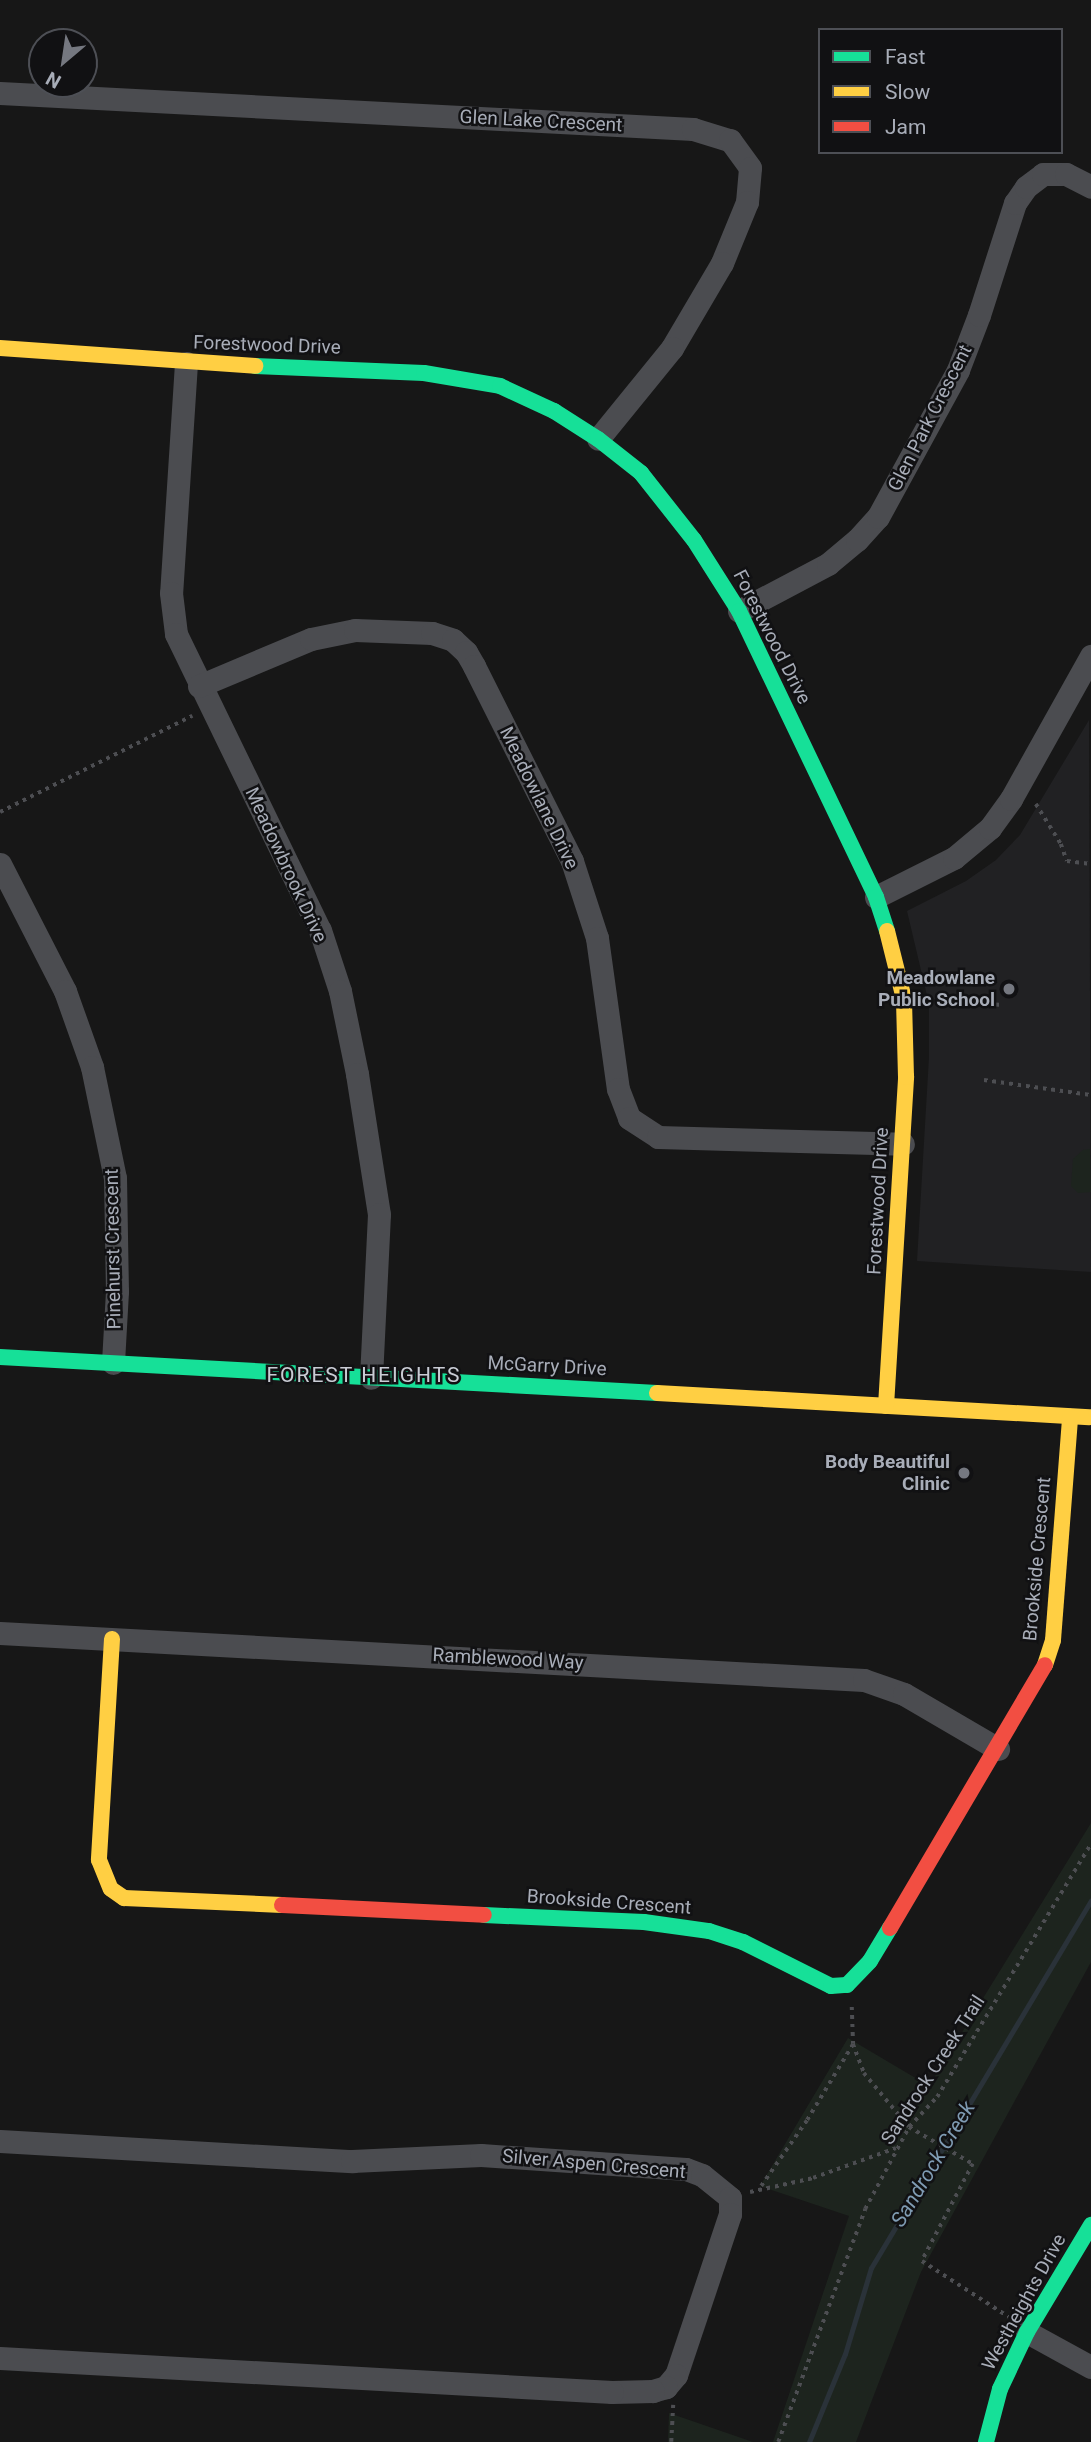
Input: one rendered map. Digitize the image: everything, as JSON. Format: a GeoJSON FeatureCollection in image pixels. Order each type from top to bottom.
{"type":"FeatureCollection","features":[{"type":"Feature","properties":{"kind":"street","name":"Glen Lake Crescent"},"geometry":{"type":"LineString","coordinates":[[0,93],[693,129],[730,140],[750,168],[747,202],[722,264],[672,348],[598,439]]}},
{"type":"Feature","properties":{"kind":"street","name":"Glen Park Crescent"},"geometry":{"type":"LineString","coordinates":[[739,611],[828,564],[857,540],[878,517],[958,370],[979,316],[1015,203],[1026,187],[1043,174],[1066,174],[1091,187]]}},
{"type":"Feature","properties":{"kind":"street","name":"Forestwood Drive"},"geometry":{"type":"LineString","coordinates":[[0,348],[186,363],[424,373],[500,386],[554,411],[598,439],[641,473],[694,540],[739,611],[876,897],[898,966],[904,999],[906,1077],[886,1406]]}},
{"type":"Feature","properties":{"kind":"street","name":"Meadowbrook Drive"},"geometry":{"type":"LineString","coordinates":[[186,363],[171,593],[176,634],[320,930],[340,991],[357,1074],[379,1214],[371,1378]]}},
{"type":"Feature","properties":{"kind":"street","name":"Meadowlane Drive"},"geometry":{"type":"LineString","coordinates":[[200,686],[312,639],[355,630],[432,633],[453,640],[466,652],[474,666],[572,861],[597,938],[618,1089],[629,1118],[658,1137],[903,1144]]}},
{"type":"Feature","properties":{"kind":"street"},"geometry":{"type":"LineString","coordinates":[[876,897],[954,858],[990,828],[1012,799],[1091,656]]}},
{"type":"Feature","properties":{"kind":"street","name":"Pinehurst Crescent"},"geometry":{"type":"LineString","coordinates":[[0,864],[65,991],[92,1067],[115,1178],[117,1291],[113,1363]]}},
{"type":"Feature","properties":{"kind":"street","name":"McGarry Drive"},"geometry":{"type":"LineString","coordinates":[[0,1357],[1091,1418]]}},
{"type":"Feature","properties":{"kind":"street","name":"Brookside Crescent"},"geometry":{"type":"LineString","coordinates":[[112,1639],[99,1860],[111,1889],[124,1898],[644,1922],[709,1931],[743,1942],[818,1982],[831,1986],[848,1984],[870,1961],[1042,1674],[1054,1640],[1070,1416]]}},
{"type":"Feature","properties":{"kind":"street","name":"Ramblewood Way"},"geometry":{"type":"LineString","coordinates":[[0,1633],[864,1680],[904,1693],[999,1749]]}},
{"type":"Feature","properties":{"kind":"street","name":"Silver Aspen Crescent"},"geometry":{"type":"LineString","coordinates":[[0,2141],[352,2161],[481,2155],[687,2169],[702,2175],[730,2198],[730,2214],[676,2375],[666,2387]]}},
{"type":"Feature","properties":{"kind":"street","name":"Westheights Drive"},"geometry":{"type":"LineString","coordinates":[[986,2442],[1000,2389],[1027,2332],[1091,2225]]}},
{"type":"Feature","properties":{"kind":"street"},"geometry":{"type":"LineString","coordinates":[[1027,2332],[1091,2367]]}},
{"type":"Feature","properties":{"kind":"street"},"geometry":{"type":"LineString","coordinates":[[0,2358],[612,2392],[653,2391],[666,2387]]}},
{"type":"Feature","properties":{"kind":"path"},"geometry":{"type":"LineString","coordinates":[[0,812],[197,713]]}},
{"type":"Feature","properties":{"kind":"path"},"geometry":{"type":"LineString","coordinates":[[1036,804],[1061,844],[1067,861],[1091,864]]}},
{"type":"Feature","properties":{"kind":"path"},"geometry":{"type":"LineString","coordinates":[[904,999],[1003,1005]]}},
{"type":"Feature","properties":{"kind":"path"},"geometry":{"type":"LineString","coordinates":[[984,1080],[1091,1095]]}},
{"type":"Feature","properties":{"kind":"path","name":"Sandrock Creek Trail"},"geometry":{"type":"LineString","coordinates":[[778,2442],[865,2209],[909,2127],[937,2097],[1091,1844]]}},
{"type":"Feature","properties":{"kind":"path"},"geometry":{"type":"LineString","coordinates":[[848,1984],[853,2015],[853,2044],[864,2073],[909,2127],[973,2164],[922,2261],[1001,2310]]}},
{"type":"Feature","properties":{"kind":"path"},"geometry":{"type":"LineString","coordinates":[[853,2044],[807,2120],[760,2188],[813,2178],[898,2147]]}},
{"type":"Feature","properties":{"kind":"path"},"geometry":{"type":"LineString","coordinates":[[666,2387],[673,2405],[671,2442]]}},
{"type":"Feature","properties":{"kind":"shaded area","name":"Meadowlane Public School"},"geometry":{"type":"Polygon","coordinates":[[[1089,720],[1091,1272],[917,1261],[929,1057],[929,1004],[907,911],[966,881],[996,860],[1020,835],[1089,720]]]}},
{"type":"Feature","properties":{"kind":"shaded area"},"geometry":{"type":"Polygon","coordinates":[[[1090,1149],[1091,1192],[1078,1193],[1071,1186],[1073,1159],[1083,1150],[1090,1149]]]}},
{"type":"Feature","properties":{"kind":"shaded area"},"geometry":{"type":"Polygon","coordinates":[[[1091,1823],[1091,1962],[921,2272],[856,2442],[773,2442],[849,2216],[760,2186],[848,2038],[929,2086],[1091,1823]]]}},
{"type":"Feature","properties":{"kind":"shaded area"},"geometry":{"type":"Polygon","coordinates":[[[669,2413],[753,2442],[668,2442],[669,2413]]]}},
{"type":"Feature","properties":{"kind":"waterway","name":"Sandrock Creek"},"geometry":{"type":"LineString","coordinates":[[809,2442],[845,2354],[871,2268],[1091,1901]]}},
{"type":"Feature","properties":{"kind":"traffic: fast"},"geometry":{"type":"LineString","coordinates":[[255,366],[424,373],[500,386],[554,411],[598,439],[641,473],[694,540],[739,611],[876,897],[887,931]]}},
{"type":"Feature","properties":{"kind":"traffic: fast"},"geometry":{"type":"LineString","coordinates":[[0,1357],[657,1393]]}},
{"type":"Feature","properties":{"kind":"traffic: fast"},"geometry":{"type":"LineString","coordinates":[[484,1915],[644,1922],[709,1931],[743,1942],[831,1986],[847,1985],[870,1961],[890,1928]]}},
{"type":"Feature","properties":{"kind":"traffic: fast"},"geometry":{"type":"LineString","coordinates":[[986,2442],[1000,2389],[1027,2332],[1091,2225]]}},
{"type":"Feature","properties":{"kind":"traffic: slow"},"geometry":{"type":"LineString","coordinates":[[0,348],[255,366]]}},
{"type":"Feature","properties":{"kind":"traffic: slow"},"geometry":{"type":"LineString","coordinates":[[886,1406],[906,1077],[904,999],[887,931]]}},
{"type":"Feature","properties":{"kind":"traffic: slow"},"geometry":{"type":"LineString","coordinates":[[657,1393],[1089,1417]]}},
{"type":"Feature","properties":{"kind":"traffic: slow"},"geometry":{"type":"LineString","coordinates":[[1045,1665],[1053,1640],[1070,1417]]}},
{"type":"Feature","properties":{"kind":"traffic: slow"},"geometry":{"type":"LineString","coordinates":[[112,1639],[99,1860],[111,1889],[124,1898],[282,1905]]}},
{"type":"Feature","properties":{"kind":"traffic: jam"},"geometry":{"type":"LineString","coordinates":[[890,1928],[1045,1665]]}},
{"type":"Feature","properties":{"kind":"traffic: jam"},"geometry":{"type":"LineString","coordinates":[[282,1905],[484,1915]]}},
{"type":"Feature","properties":{"kind":"place","name":"Meadowlane Public School"},"geometry":{"type":"Point","coordinates":[1009,989]}},
{"type":"Feature","properties":{"kind":"place","name":"Body Beautiful Clinic"},"geometry":{"type":"Point","coordinates":[964,1473]}},
{"type":"Feature","properties":{"kind":"district","name":"FOREST HEIGHTS"},"geometry":{"type":"Point","coordinates":[364,1375]}}]}
